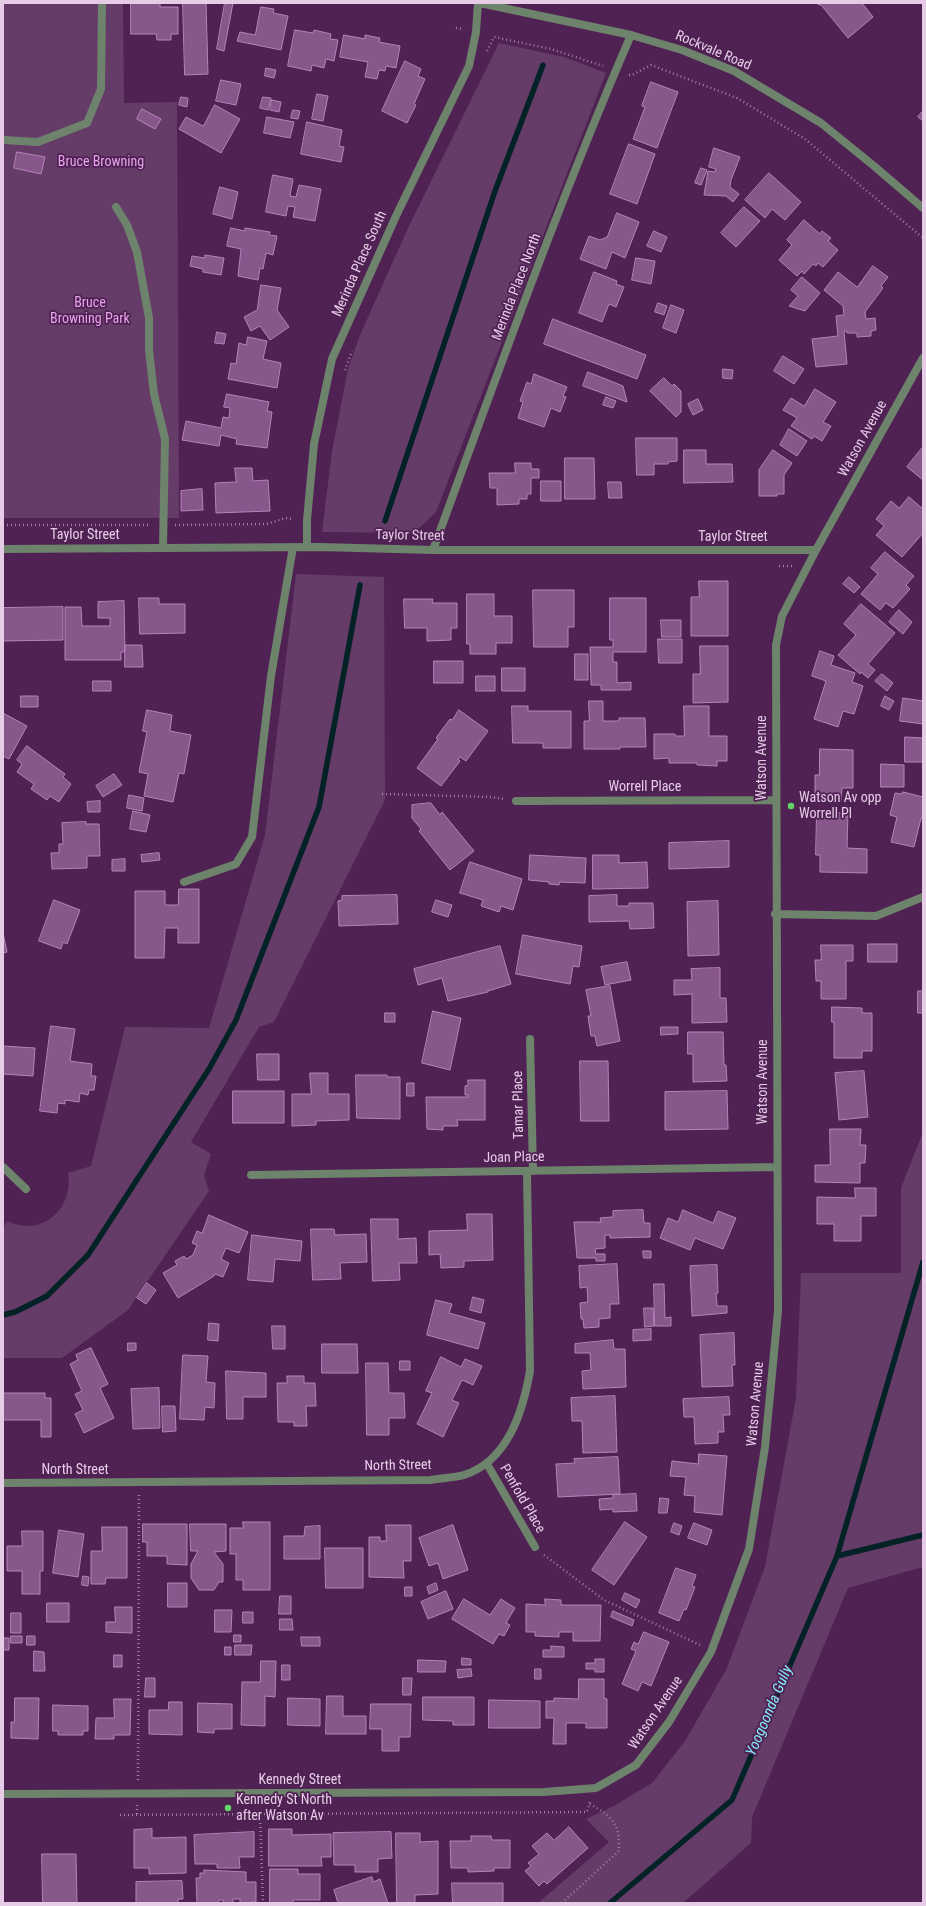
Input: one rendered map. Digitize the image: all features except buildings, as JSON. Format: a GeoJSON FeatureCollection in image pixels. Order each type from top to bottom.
{"type":"FeatureCollection","features":[{"type":"Feature","properties":{"kind":"street"},"geometry":{"type":"LineString","coordinates":[[3,140],[38,142],[87,123],[101,89],[102,3]]}},
{"type":"Feature","properties":{"kind":"street","name":"Rockvale Road"},"geometry":{"type":"LineString","coordinates":[[479,3],[631,35],[682,50],[734,71],[821,123],[923,208]]}},
{"type":"Feature","properties":{"kind":"street","name":"Merinda Place South"},"geometry":{"type":"LineString","coordinates":[[308,547],[307,520],[314,444],[332,358],[396,216],[469,66],[476,32],[479,3]]}},
{"type":"Feature","properties":{"kind":"street","name":"Merinda Place North"},"geometry":{"type":"LineString","coordinates":[[433,550],[500,367],[598,112],[631,35]]}},
{"type":"Feature","properties":{"kind":"street"},"geometry":{"type":"LineString","coordinates":[[116,207],[127,225],[137,252],[149,318],[148,350],[154,394],[165,439],[163,548]]}},
{"type":"Feature","properties":{"kind":"street","name":"Watson Avenue"},"geometry":{"type":"LineString","coordinates":[[596,1788],[636,1765],[669,1722],[711,1652],[749,1548],[766,1447],[778,1311],[775,914],[776,645],[782,616],[816,550],[923,358]]}},
{"type":"Feature","properties":{"kind":"street"},"geometry":{"type":"LineString","coordinates":[[184,882],[236,864],[252,837],[271,676],[293,547]]}},
{"type":"Feature","properties":{"kind":"street","name":"Taylor Street"},"geometry":{"type":"LineString","coordinates":[[3,549],[308,547],[433,550],[816,550]]}},
{"type":"Feature","properties":{"kind":"street","name":"Worrell Place"},"geometry":{"type":"LineString","coordinates":[[516,801],[775,800]]}},
{"type":"Feature","properties":{"kind":"street"},"geometry":{"type":"LineString","coordinates":[[775,914],[876,916],[923,897]]}},
{"type":"Feature","properties":{"kind":"street","name":"Tamar Place"},"geometry":{"type":"LineString","coordinates":[[530,1039],[530,1171]]}},
{"type":"Feature","properties":{"kind":"street"},"geometry":{"type":"LineString","coordinates":[[3,1167],[26,1189]]}},
{"type":"Feature","properties":{"kind":"street","name":"Joan Place"},"geometry":{"type":"LineString","coordinates":[[251,1175],[777,1167]]}},
{"type":"Feature","properties":{"kind":"street","name":"North Street"},"geometry":{"type":"LineString","coordinates":[[3,1483],[430,1480],[464,1475],[487,1464],[503,1446],[517,1418],[526,1396],[530,1371],[530,1171]]}},
{"type":"Feature","properties":{"kind":"street","name":"Penfold Place"},"geometry":{"type":"LineString","coordinates":[[487,1464],[535,1547]]}},
{"type":"Feature","properties":{"kind":"street","name":"Kennedy Street"},"geometry":{"type":"LineString","coordinates":[[3,1794],[544,1792],[596,1788]]}},
{"type":"Feature","properties":{"kind":"path"},"geometry":{"type":"LineString","coordinates":[[484,58],[494,37],[551,49],[608,68]]}},
{"type":"Feature","properties":{"kind":"path"},"geometry":{"type":"LineString","coordinates":[[623,73],[632,76],[651,65],[737,98],[805,139],[923,238]]}},
{"type":"Feature","properties":{"kind":"path"},"geometry":{"type":"LineString","coordinates":[[344,373],[355,344]]}},
{"type":"Feature","properties":{"kind":"path","name":"Taylor Street"},"geometry":{"type":"LineString","coordinates":[[3,525],[267,524],[285,518],[291,519]]}},
{"type":"Feature","properties":{"kind":"path"},"geometry":{"type":"LineString","coordinates":[[382,794],[491,797]]}},
{"type":"Feature","properties":{"kind":"path"},"geometry":{"type":"LineString","coordinates":[[138,1778],[139,1494]]}},
{"type":"Feature","properties":{"kind":"path"},"geometry":{"type":"LineString","coordinates":[[554,1564],[604,1600],[700,1645]]}},
{"type":"Feature","properties":{"kind":"path"},"geometry":{"type":"LineString","coordinates":[[120,1815],[586,1812],[592,1798]]}},
{"type":"Feature","properties":{"kind":"path"},"geometry":{"type":"LineString","coordinates":[[562,1903],[619,1851],[619,1834],[609,1815],[590,1804]]}},
{"type":"Feature","properties":{"kind":"path"},"geometry":{"type":"LineString","coordinates":[[137,1805],[137,1815]]}},
{"type":"Feature","properties":{"kind":"path"},"geometry":{"type":"LineString","coordinates":[[260,1815],[263,1903]]}},
{"type":"Feature","properties":{"kind":"green space","name":"Bruce Browning Park"},"geometry":{"type":"Polygon","coordinates":[[[3,3],[123,3],[124,103],[177,102],[179,518],[3,518],[3,3]]]}},
{"type":"Feature","properties":{"kind":"green space"},"geometry":{"type":"Polygon","coordinates":[[[499,43],[564,57],[606,73],[436,512],[414,533],[322,532],[332,451],[348,369],[360,335],[408,228],[499,43]]]}},
{"type":"Feature","properties":{"kind":"green space"},"geometry":{"type":"Polygon","coordinates":[[[296,574],[384,577],[385,800],[274,1022],[259,1027],[191,1142],[211,1154],[204,1175],[209,1191],[128,1310],[62,1358],[3,1358],[3,1229],[7,1221],[20,1225],[32,1226],[43,1223],[52,1217],[66,1198],[68,1173],[91,1166],[125,1027],[209,1028],[265,835],[296,574]]]}},
{"type":"Feature","properties":{"kind":"green space"},"geometry":{"type":"Polygon","coordinates":[[[923,1132],[923,1567],[848,1588],[752,1817],[751,1843],[683,1903],[538,1903],[609,1842],[586,1819],[612,1807],[652,1783],[685,1741],[726,1670],[765,1567],[796,1398],[801,1273],[901,1273],[901,1188],[923,1132]]]}},
{"type":"Feature","properties":{"kind":"waterway"},"geometry":{"type":"LineString","coordinates":[[385,521],[495,191],[543,65]]}},
{"type":"Feature","properties":{"kind":"waterway"},"geometry":{"type":"LineString","coordinates":[[3,1315],[15,1312],[47,1296],[88,1255],[209,1069],[236,1020],[319,807],[360,585]]}},
{"type":"Feature","properties":{"kind":"waterway"},"geometry":{"type":"LineString","coordinates":[[837,1556],[923,1262]]}},
{"type":"Feature","properties":{"kind":"waterway","name":"Yoogoonda Gully"},"geometry":{"type":"LineString","coordinates":[[610,1903],[732,1800],[837,1556],[923,1535]]}},
{"type":"Feature","properties":{"kind":"place","name":"Watson Av opp Worrell Pl"},"geometry":{"type":"Point","coordinates":[791,806]}},
{"type":"Feature","properties":{"kind":"place","name":"Kennedy St North after Watson Av"},"geometry":{"type":"Point","coordinates":[228,1808]}},
{"type":"Feature","properties":{"kind":"park label","name":"Bruce Browning"},"geometry":{"type":"Point","coordinates":[101,162]}}]}
